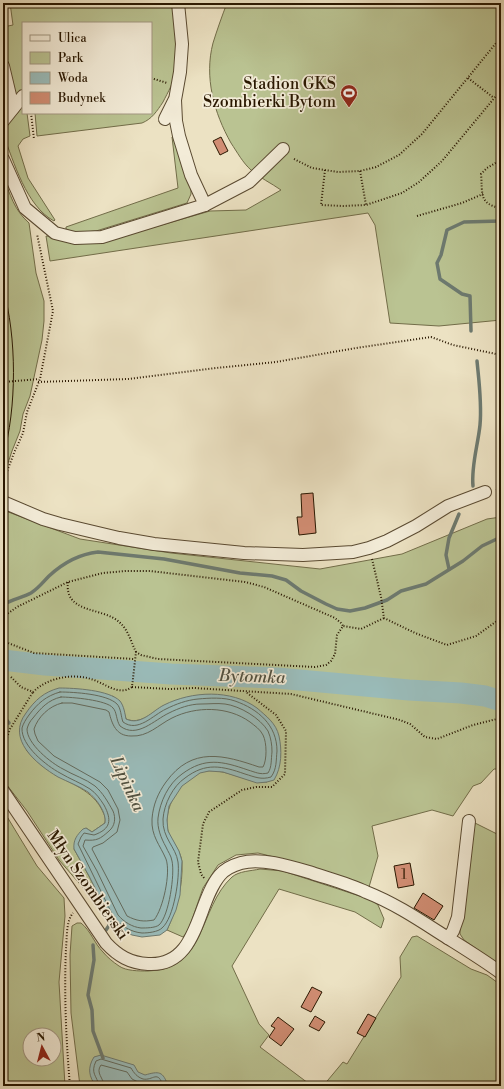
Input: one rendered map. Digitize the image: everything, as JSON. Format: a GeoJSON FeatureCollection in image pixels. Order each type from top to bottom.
{"type":"FeatureCollection","features":[{"type":"Feature","properties":{"kind":"street"},"geometry":{"type":"LineString","coordinates":[[178,3],[182,44],[180,72],[176,94],[176,121],[178,136],[205,205]]}},
{"type":"Feature","properties":{"kind":"street"},"geometry":{"type":"LineString","coordinates":[[3,66],[13,108]]}},
{"type":"Feature","properties":{"kind":"street"},"geometry":{"type":"LineString","coordinates":[[165,119],[176,94]]}},
{"type":"Feature","properties":{"kind":"street"},"geometry":{"type":"LineString","coordinates":[[3,121],[22,97]]}},
{"type":"Feature","properties":{"kind":"street"},"geometry":{"type":"LineString","coordinates":[[3,159],[25,208],[55,233],[75,238],[102,237],[205,205],[249,182],[283,150]]}},
{"type":"Feature","properties":{"kind":"street"},"geometry":{"type":"LineString","coordinates":[[3,502],[60,524],[119,538],[154,544],[244,553],[303,555],[353,552],[369,548],[387,541],[416,526],[448,506],[484,492]]}},
{"type":"Feature","properties":{"kind":"street","name":"Młyn Szombierski"},"geometry":{"type":"LineString","coordinates":[[3,791],[106,943],[128,961],[140,964],[152,964],[167,962],[175,957],[186,946],[194,933],[212,886]]}},
{"type":"Feature","properties":{"kind":"street"},"geometry":{"type":"LineString","coordinates":[[448,938],[453,930],[458,916],[469,821]]}},
{"type":"Feature","properties":{"kind":"street"},"geometry":{"type":"LineString","coordinates":[[212,886],[221,874],[231,867],[243,862],[257,861],[293,867],[366,892],[402,909],[501,973]]}},
{"type":"Feature","properties":{"kind":"path"},"geometry":{"type":"LineString","coordinates":[[262,3],[266,7],[269,3]]}},
{"type":"Feature","properties":{"kind":"path"},"geometry":{"type":"LineString","coordinates":[[294,159],[312,168],[338,172],[360,170],[388,162],[413,144],[501,37]]}},
{"type":"Feature","properties":{"kind":"path"},"geometry":{"type":"LineString","coordinates":[[152,78],[164,81],[176,94]]}},
{"type":"Feature","properties":{"kind":"path"},"geometry":{"type":"LineString","coordinates":[[468,78],[494,98]]}},
{"type":"Feature","properties":{"kind":"path"},"geometry":{"type":"LineString","coordinates":[[325,170],[321,205],[366,205],[402,193],[419,182],[442,161],[501,90]]}},
{"type":"Feature","properties":{"kind":"path"},"geometry":{"type":"LineString","coordinates":[[31,114],[34,139]]}},
{"type":"Feature","properties":{"kind":"path"},"geometry":{"type":"LineString","coordinates":[[501,160],[487,168],[481,174],[482,194],[485,201],[490,206],[501,208]]}},
{"type":"Feature","properties":{"kind":"path"},"geometry":{"type":"LineString","coordinates":[[360,170],[366,205]]}},
{"type":"Feature","properties":{"kind":"path"},"geometry":{"type":"LineString","coordinates":[[418,216],[462,203],[482,194]]}},
{"type":"Feature","properties":{"kind":"path"},"geometry":{"type":"LineString","coordinates":[[3,482],[23,433],[27,412],[39,381],[53,312],[36,230]]}},
{"type":"Feature","properties":{"kind":"path"},"geometry":{"type":"LineString","coordinates":[[3,382],[27,380],[128,379],[276,362],[431,337],[453,345],[501,355]]}},
{"type":"Feature","properties":{"kind":"path"},"geometry":{"type":"LineString","coordinates":[[369,548],[383,605],[384,618]]}},
{"type":"Feature","properties":{"kind":"path"},"geometry":{"type":"LineString","coordinates":[[3,618],[16,607],[68,582],[103,573],[126,570],[225,579],[264,587],[335,618],[343,626],[361,629],[384,618]]}},
{"type":"Feature","properties":{"kind":"path"},"geometry":{"type":"LineString","coordinates":[[68,582],[67,588],[75,603],[83,608],[112,616],[120,622],[127,631],[136,652],[141,655],[158,659],[315,667],[326,665],[331,661],[335,654],[337,635],[343,626]]}},
{"type":"Feature","properties":{"kind":"path"},"geometry":{"type":"LineString","coordinates":[[384,618],[415,633],[447,645],[476,636],[501,618]]}},
{"type":"Feature","properties":{"kind":"path"},"geometry":{"type":"LineString","coordinates":[[3,640],[34,653],[134,659]]}},
{"type":"Feature","properties":{"kind":"path"},"geometry":{"type":"LineString","coordinates":[[132,687],[136,652]]}},
{"type":"Feature","properties":{"kind":"path"},"geometry":{"type":"LineString","coordinates":[[3,749],[10,729],[33,692],[39,686],[69,676],[98,681],[110,688],[120,690],[126,690],[132,687],[169,689],[194,688],[290,694],[400,720],[410,724],[425,737],[437,739],[478,724],[501,718]]}},
{"type":"Feature","properties":{"kind":"path"},"geometry":{"type":"LineString","coordinates":[[11,677],[21,687],[33,692]]}},
{"type":"Feature","properties":{"kind":"path"},"geometry":{"type":"LineString","coordinates":[[212,886],[200,874],[198,862],[203,824],[209,812],[242,790],[256,787],[272,787],[284,774],[286,731],[276,715],[245,691]]}},
{"type":"Feature","properties":{"kind":"path"},"geometry":{"type":"LineString","coordinates":[[3,738],[6,741]]}},
{"type":"Feature","properties":{"kind":"path"},"geometry":{"type":"LineString","coordinates":[[70,1086],[64,987],[67,931],[70,916],[80,904]]}},
{"type":"Feature","properties":{"kind":"green space"},"geometry":{"type":"Polygon","coordinates":[[[10,3],[174,3],[177,63],[174,79],[159,109],[142,123],[37,136],[35,114],[152,114],[152,22],[22,22],[22,92],[15,100],[3,51],[3,27],[13,25],[10,3]]]}},
{"type":"Feature","properties":{"kind":"green space","name":"Stadion GKS Szombierki Bytom"},"geometry":{"type":"Polygon","coordinates":[[[227,3],[501,3],[501,320],[439,326],[390,323],[375,225],[368,213],[50,261],[46,236],[106,241],[210,211],[246,210],[281,190],[258,176],[245,164],[231,143],[215,107],[210,82],[210,56],[227,3]]]}},
{"type":"Feature","properties":{"kind":"green space"},"geometry":{"type":"Polygon","coordinates":[[[22,102],[22,114],[27,114],[30,136],[23,139],[18,146],[28,178],[55,220],[54,221],[44,214],[28,194],[3,134],[3,128],[22,102]]]}},
{"type":"Feature","properties":{"kind":"green space"},"geometry":{"type":"Polygon","coordinates":[[[172,137],[174,137],[191,187],[191,194],[187,203],[96,231],[74,233],[66,229],[66,227],[178,188],[172,137]]]}},
{"type":"Feature","properties":{"kind":"green space"},"geometry":{"type":"Polygon","coordinates":[[[3,176],[16,207],[29,223],[36,273],[44,301],[44,321],[42,340],[30,396],[23,414],[20,431],[3,478],[4,371],[3,176]]]}},
{"type":"Feature","properties":{"kind":"green space"},"geometry":{"type":"Polygon","coordinates":[[[3,510],[80,539],[171,553],[320,569],[402,554],[487,519],[501,517],[501,769],[494,769],[481,783],[473,786],[453,816],[432,810],[372,826],[378,856],[369,887],[306,865],[258,853],[236,855],[218,865],[203,888],[188,931],[183,937],[167,930],[179,897],[182,871],[181,858],[168,831],[167,823],[170,805],[174,796],[186,781],[193,775],[201,772],[218,771],[250,780],[267,782],[163,706],[141,719],[126,719],[122,705],[113,696],[26,750],[54,774],[84,790],[96,801],[103,812],[105,823],[92,832],[86,828],[74,849],[111,920],[59,860],[27,811],[3,780],[3,510]]]}},
{"type":"Feature","properties":{"kind":"green space"},"geometry":{"type":"Polygon","coordinates":[[[3,810],[37,866],[64,898],[65,916],[59,982],[62,1027],[22,1027],[22,1067],[62,1067],[62,1034],[65,1086],[3,1086],[3,810]]]}},
{"type":"Feature","properties":{"kind":"green space"},"geometry":{"type":"Polygon","coordinates":[[[475,823],[501,836],[501,966],[464,940],[460,934],[475,823]]]}},
{"type":"Feature","properties":{"kind":"green space"},"geometry":{"type":"Polygon","coordinates":[[[260,869],[283,871],[372,900],[378,905],[384,919],[381,928],[355,912],[279,889],[232,966],[259,1024],[269,1035],[260,1047],[312,1086],[80,1086],[71,1013],[70,955],[72,926],[77,923],[81,923],[105,954],[122,968],[148,971],[167,968],[181,960],[192,949],[221,890],[232,877],[242,872],[260,869]]]}},
{"type":"Feature","properties":{"kind":"green space"},"geometry":{"type":"Polygon","coordinates":[[[417,936],[471,969],[487,975],[501,985],[501,1086],[323,1086],[343,1062],[347,1064],[401,977],[400,957],[412,937],[417,936]]]}},
{"type":"Feature","properties":{"kind":"water"},"geometry":{"type":"Polygon","coordinates":[[[59,688],[91,690],[115,697],[121,703],[126,719],[131,721],[137,721],[146,717],[164,705],[175,700],[199,695],[224,695],[247,702],[257,708],[270,720],[278,731],[281,747],[281,758],[279,770],[274,780],[257,783],[223,772],[209,771],[200,773],[182,786],[169,806],[167,820],[168,831],[179,851],[182,861],[180,895],[176,910],[167,930],[160,935],[142,937],[132,935],[117,928],[111,920],[74,849],[76,838],[83,829],[86,828],[92,832],[105,823],[103,810],[88,792],[49,772],[26,750],[22,741],[19,732],[21,723],[26,713],[40,697],[59,688]]]}},
{"type":"Feature","properties":{"kind":"water"},"geometry":{"type":"Polygon","coordinates":[[[101,1055],[134,1065],[138,1072],[145,1075],[160,1073],[164,1077],[168,1086],[96,1086],[90,1076],[90,1065],[94,1057],[101,1055]]]}},
{"type":"Feature","properties":{"kind":"building"},"geometry":{"type":"Polygon","coordinates":[[[221,137],[228,151],[220,155],[213,141],[221,137]]]}},
{"type":"Feature","properties":{"kind":"building"},"geometry":{"type":"Polygon","coordinates":[[[313,493],[316,533],[299,535],[297,517],[302,517],[301,494],[313,493]]]}},
{"type":"Feature","properties":{"kind":"building"},"geometry":{"type":"Polygon","coordinates":[[[410,863],[414,885],[398,888],[394,866],[410,863]]]}},
{"type":"Feature","properties":{"kind":"building"},"geometry":{"type":"Polygon","coordinates":[[[423,893],[443,906],[434,920],[414,908],[423,893]]]}},
{"type":"Feature","properties":{"kind":"building"},"geometry":{"type":"Polygon","coordinates":[[[312,987],[322,992],[311,1012],[301,1007],[312,987]]]}},
{"type":"Feature","properties":{"kind":"building"},"geometry":{"type":"Polygon","coordinates":[[[368,1014],[376,1018],[365,1037],[357,1033],[368,1014]]]}},
{"type":"Feature","properties":{"kind":"building"},"geometry":{"type":"Polygon","coordinates":[[[315,1016],[325,1022],[319,1031],[309,1026],[315,1016]]]}},
{"type":"Feature","properties":{"kind":"building"},"geometry":{"type":"Polygon","coordinates":[[[278,1017],[294,1029],[281,1046],[269,1037],[275,1028],[271,1026],[278,1017]]]}},
{"type":"Feature","properties":{"kind":"waterway"},"geometry":{"type":"LineString","coordinates":[[471,331],[470,296],[462,294],[440,279],[437,263],[441,255],[447,230],[464,222],[501,221]]}},
{"type":"Feature","properties":{"kind":"waterway"},"geometry":{"type":"LineString","coordinates":[[473,486],[473,471],[481,417],[477,361]]}},
{"type":"Feature","properties":{"kind":"waterway"},"geometry":{"type":"LineString","coordinates":[[449,569],[446,555],[449,538],[459,514]]}},
{"type":"Feature","properties":{"kind":"waterway"},"geometry":{"type":"LineString","coordinates":[[3,605],[31,593],[54,571],[66,563],[78,557],[98,552],[164,559],[240,573],[272,576],[286,580],[301,591],[337,609],[350,611],[365,608],[387,600],[401,591],[426,584],[463,561],[482,546],[501,537]]}},
{"type":"Feature","properties":{"kind":"waterway","name":"Bytomka"},"geometry":{"type":"LineString","coordinates":[[3,660],[45,665],[171,674],[277,678],[409,690],[461,693],[485,696],[501,701]]}},
{"type":"Feature","properties":{"kind":"waterway","name":"Lipinka"},"geometry":{"type":"LineString","coordinates":[[3,716],[9,723]]}},
{"type":"Feature","properties":{"kind":"waterway","name":"Lipinka"},"geometry":{"type":"LineString","coordinates":[[106,930],[113,917]]}},
{"type":"Feature","properties":{"kind":"waterway","name":"Lipinka"},"geometry":{"type":"LineString","coordinates":[[93,945],[94,960],[88,995],[92,1010],[93,1031],[103,1058]]}},
{"type":"Feature","properties":{"kind":"tram line"},"geometry":{"type":"LineString","coordinates":[[3,288],[11,328],[14,372],[11,417],[3,457]]}},
{"type":"Feature","properties":{"kind":"place","name":"Stadion GKS Szombierki Bytom"},"geometry":{"type":"Point","coordinates":[349,108]}}]}
